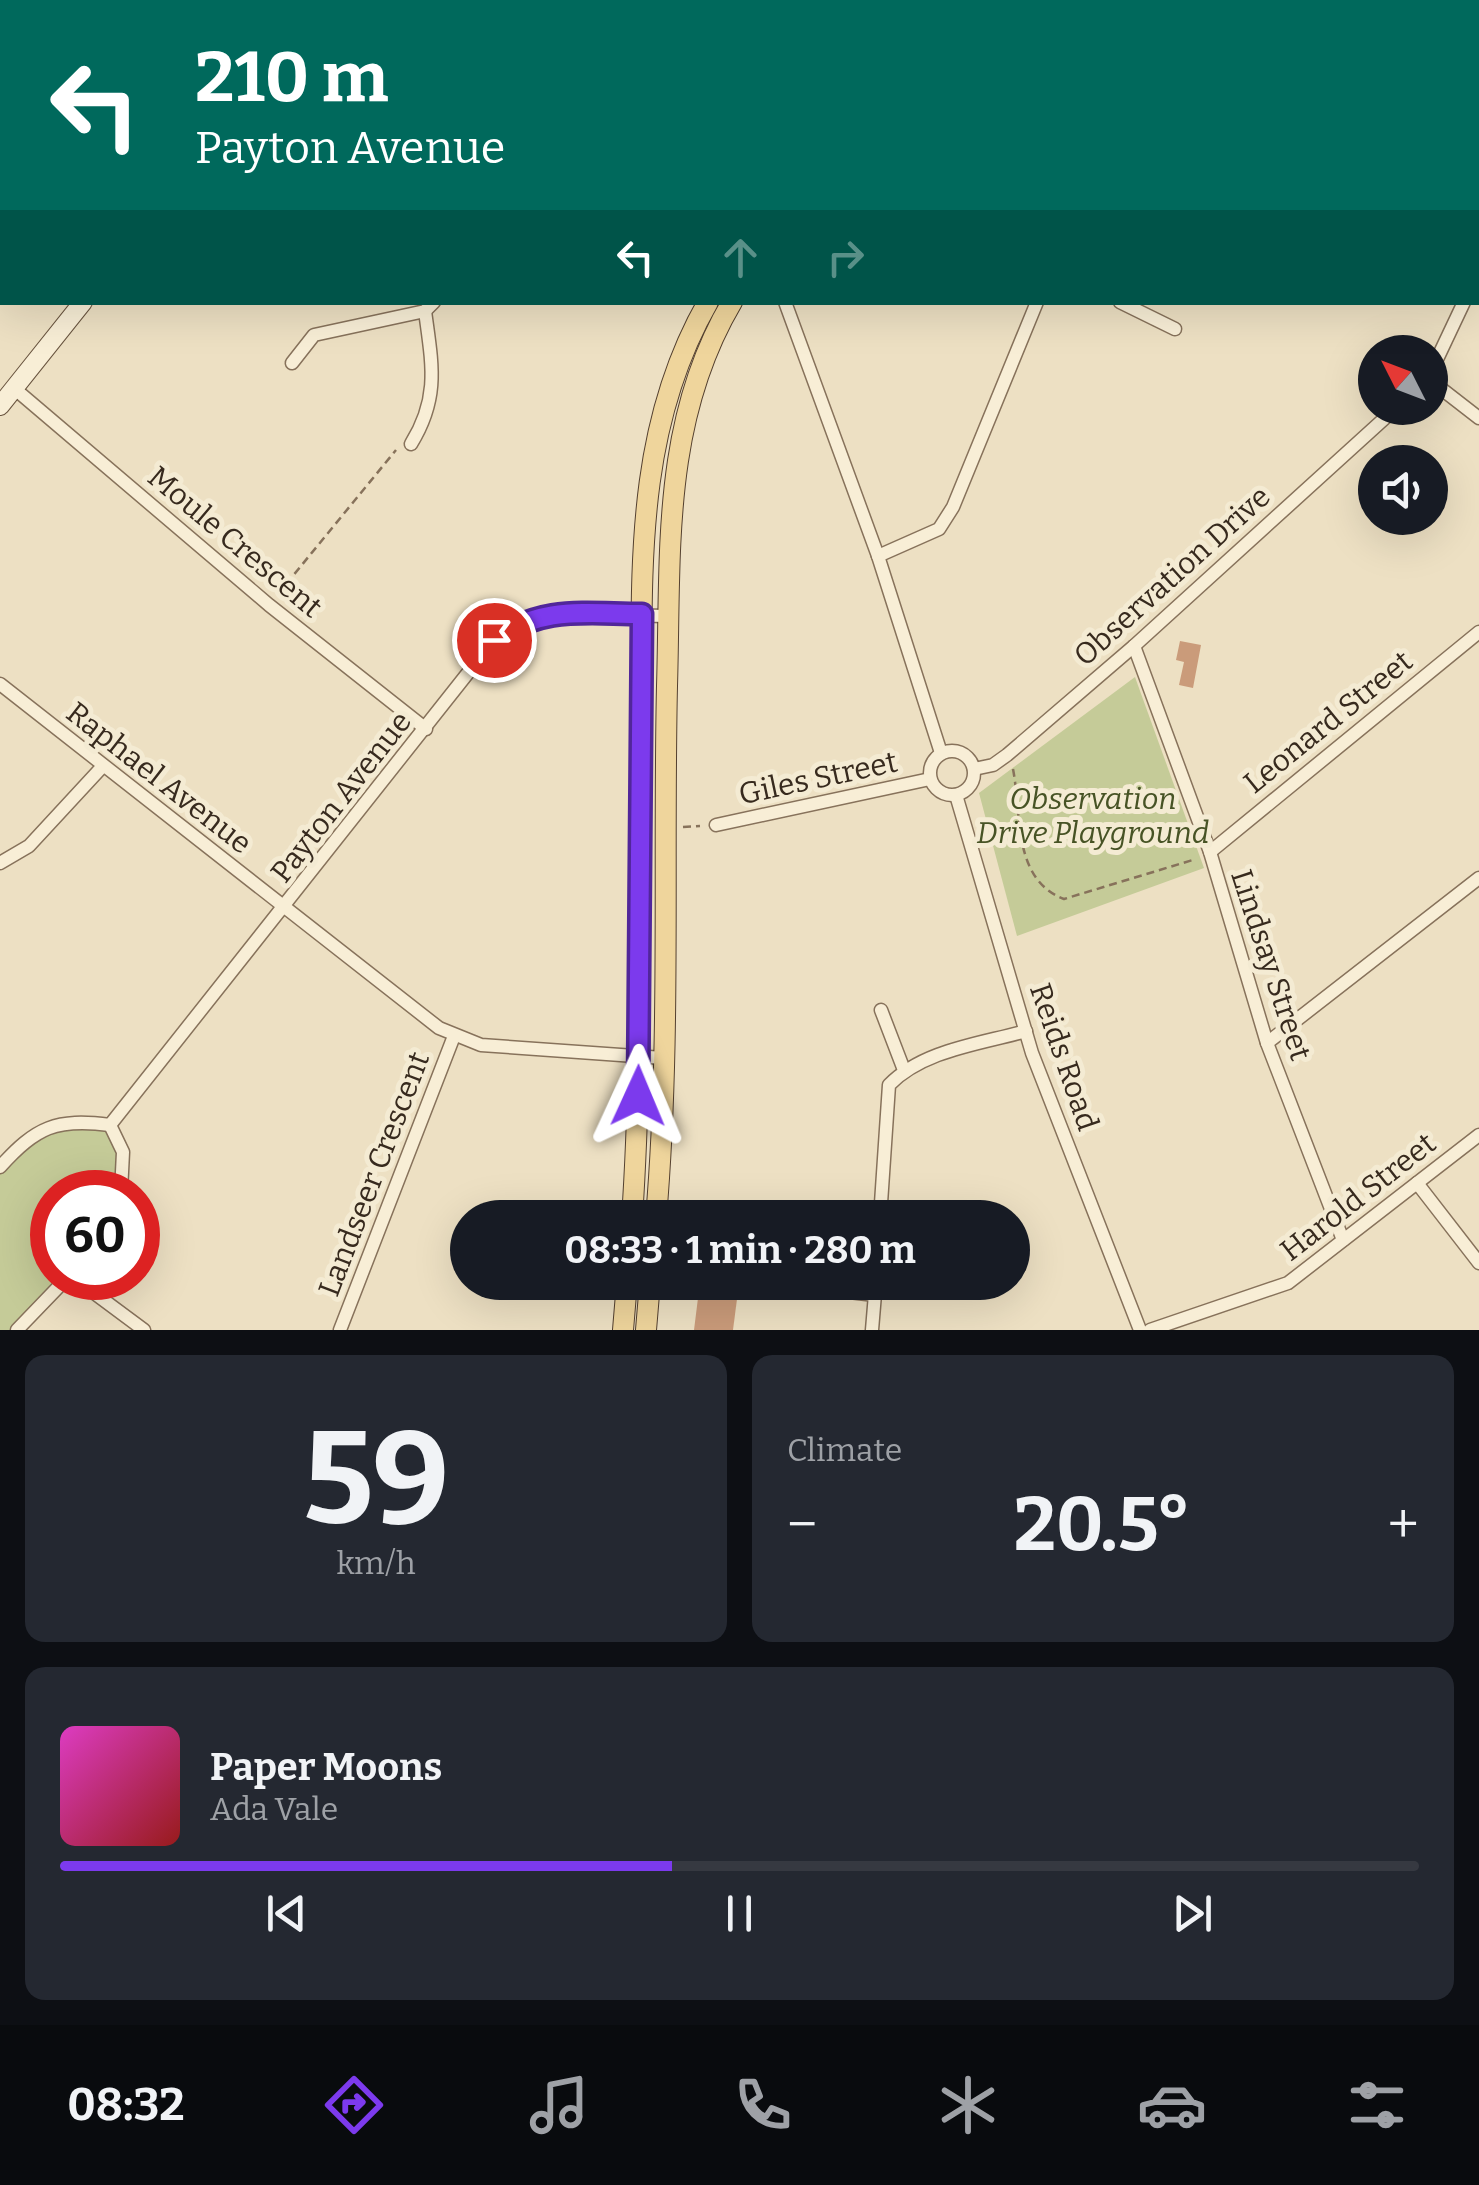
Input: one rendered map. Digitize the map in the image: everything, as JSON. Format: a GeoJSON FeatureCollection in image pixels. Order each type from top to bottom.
{"type":"FeatureCollection","features":[{"type":"Feature","properties":{"kind":"main road"},"geometry":{"type":"LineString","coordinates":[[633,1200],[638,1056],[642,522],[654,440],[675,372],[707,305]]}},
{"type":"Feature","properties":{"kind":"main road"},"geometry":{"type":"LineString","coordinates":[[657,1200],[663,1058],[670,514],[677,448],[696,380],[731,305]]}},
{"type":"Feature","properties":{"kind":"main road"},"geometry":{"type":"LineString","coordinates":[[622,1330],[625,1300]]}},
{"type":"Feature","properties":{"kind":"main road"},"geometry":{"type":"LineString","coordinates":[[646,1330],[648,1300]]}},
{"type":"Feature","properties":{"kind":"street"},"geometry":{"type":"LineString","coordinates":[[0,406],[80,305]]}},
{"type":"Feature","properties":{"kind":"street"},"geometry":{"type":"LineString","coordinates":[[878,556],[939,528],[953,507],[1036,305]]}},
{"type":"Feature","properties":{"kind":"street"},"geometry":{"type":"LineString","coordinates":[[1126,305],[1175,329]]}},
{"type":"Feature","properties":{"kind":"street"},"geometry":{"type":"LineString","coordinates":[[1448,337],[1463,305]]}},
{"type":"Feature","properties":{"kind":"street"},"geometry":{"type":"LineString","coordinates":[[292,363],[314,335],[430,307],[430,414],[411,444]]}},
{"type":"Feature","properties":{"kind":"street"},"geometry":{"type":"LineString","coordinates":[[787,309],[878,556],[941,753]]}},
{"type":"Feature","properties":{"kind":"street","name":"Moule Crescent"},"geometry":{"type":"LineString","coordinates":[[15,389],[269,605],[426,729]]}},
{"type":"Feature","properties":{"kind":"street"},"geometry":{"type":"LineString","coordinates":[[1448,392],[1479,418]]}},
{"type":"Feature","properties":{"kind":"street","name":"Observation Drive"},"geometry":{"type":"LineString","coordinates":[[974,769],[993,765],[1008,754],[1134,646],[1377,425]]}},
{"type":"Feature","properties":{"kind":"street","name":"Payton Avenue"},"geometry":{"type":"LineString","coordinates":[[110,1126],[494,640],[520,621],[547,614],[669,616]]}},
{"type":"Feature","properties":{"kind":"street","name":"Leonard Street"},"geometry":{"type":"LineString","coordinates":[[1210,856],[1479,632]]}},
{"type":"Feature","properties":{"kind":"street","name":"Lindsay Street"},"geometry":{"type":"LineString","coordinates":[[1134,646],[1210,856],[1267,1043],[1344,1240]]}},
{"type":"Feature","properties":{"kind":"street","name":"Raphael Avenue"},"geometry":{"type":"LineString","coordinates":[[0,684],[423,1017],[454,1036],[481,1045],[663,1058]]}},
{"type":"Feature","properties":{"kind":"street"},"geometry":{"type":"LineString","coordinates":[[941,753],[964,753],[974,769],[970,785],[956,795],[939,791],[930,778],[930,767],[941,753]]}},
{"type":"Feature","properties":{"kind":"street"},"geometry":{"type":"LineString","coordinates":[[0,863],[29,846],[102,766]]}},
{"type":"Feature","properties":{"kind":"street","name":"Giles Street"},"geometry":{"type":"LineString","coordinates":[[716,826],[930,778]]}},
{"type":"Feature","properties":{"kind":"street","name":"Reids Road"},"geometry":{"type":"LineString","coordinates":[[956,795],[1026,1031],[1140,1330]]}},
{"type":"Feature","properties":{"kind":"street"},"geometry":{"type":"LineString","coordinates":[[1267,1043],[1479,878]]}},
{"type":"Feature","properties":{"kind":"street"},"geometry":{"type":"LineString","coordinates":[[881,1010],[904,1070]]}},
{"type":"Feature","properties":{"kind":"street"},"geometry":{"type":"LineString","coordinates":[[881,1200],[889,1086],[904,1070],[930,1058],[1026,1031]]}},
{"type":"Feature","properties":{"kind":"street","name":"Landseer Crescent"},"geometry":{"type":"LineString","coordinates":[[340,1330],[454,1036]]}},
{"type":"Feature","properties":{"kind":"street"},"geometry":{"type":"LineString","coordinates":[[0,1168],[21,1144],[47,1126],[77,1121],[110,1126],[123,1152],[122,1170]]}},
{"type":"Feature","properties":{"kind":"street","name":"Harold Street"},"geometry":{"type":"LineString","coordinates":[[1150,1330],[1288,1283],[1479,1134]]}},
{"type":"Feature","properties":{"kind":"street"},"geometry":{"type":"LineString","coordinates":[[1416,1183],[1479,1263]]}},
{"type":"Feature","properties":{"kind":"street"},"geometry":{"type":"LineString","coordinates":[[17,1330],[48,1300]]}},
{"type":"Feature","properties":{"kind":"street"},"geometry":{"type":"LineString","coordinates":[[101,1300],[144,1330]]}},
{"type":"Feature","properties":{"kind":"street"},"geometry":{"type":"LineString","coordinates":[[872,1330],[874,1300]]}},
{"type":"Feature","properties":{"kind":"path"},"geometry":{"type":"LineString","coordinates":[[269,605],[391,451],[411,444]]}},
{"type":"Feature","properties":{"kind":"path"},"geometry":{"type":"LineString","coordinates":[[1008,754],[1017,791],[1021,842],[1032,876],[1045,892],[1064,899],[1210,856]]}},
{"type":"Feature","properties":{"kind":"path"},"geometry":{"type":"LineString","coordinates":[[664,828],[716,826]]}},
{"type":"Feature","properties":{"kind":"green space","name":"Observation Drive Playground"},"geometry":{"type":"Polygon","coordinates":[[[1135,677],[1204,868],[1017,936],[979,793],[1135,677]]]}},
{"type":"Feature","properties":{"kind":"green space"},"geometry":{"type":"Polygon","coordinates":[[[110,1125],[123,1152],[122,1170],[30,1170],[30,1300],[46,1300],[17,1330],[0,1330],[0,1167],[47,1127],[110,1125]]]}},
{"type":"Feature","properties":{"kind":"building"},"geometry":{"type":"Polygon","coordinates":[[[1180,641],[1201,645],[1193,688],[1179,685],[1184,662],[1176,660],[1180,641]]]}},
{"type":"Feature","properties":{"kind":"building"},"geometry":{"type":"Polygon","coordinates":[[[698,1300],[737,1300],[733,1330],[694,1330],[698,1300]]]}},
{"type":"Feature","properties":{"kind":"route"},"geometry":{"type":"LineString","coordinates":[[494,640],[520,621],[547,614],[642,614],[638,1096]]}}]}
